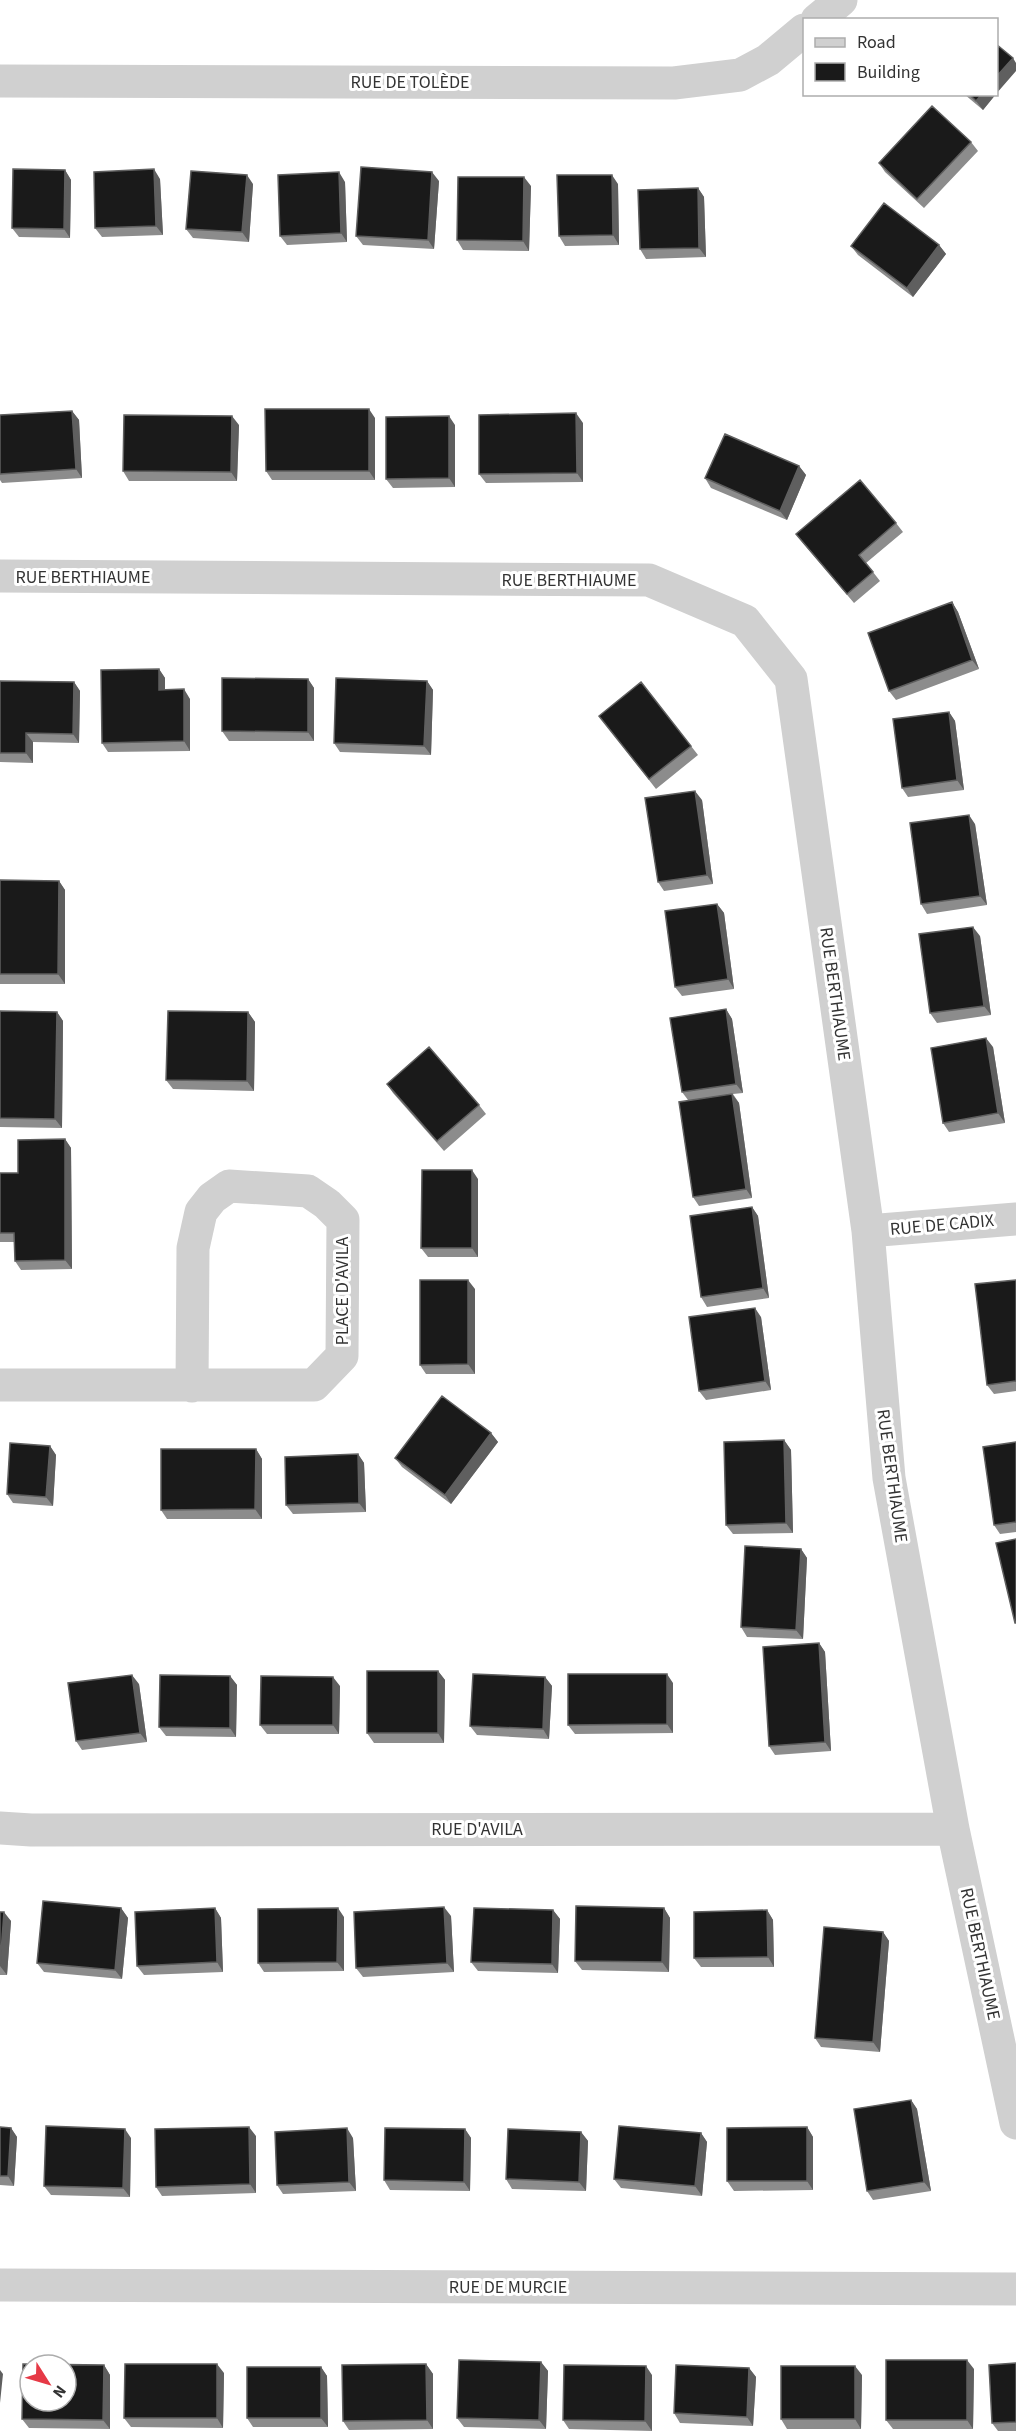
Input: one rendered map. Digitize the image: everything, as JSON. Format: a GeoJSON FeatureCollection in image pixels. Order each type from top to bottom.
{"type":"FeatureCollection","features":[{"type":"Feature","properties":{"kind":"street"},"geometry":{"type":"LineString","coordinates":[[819,18],[841,0]]}},
{"type":"Feature","properties":{"kind":"street","name":"RUE DE TOLÈDE"},"geometry":{"type":"LineString","coordinates":[[0,81],[674,82],[740,75],[768,60],[803,31]]}},
{"type":"Feature","properties":{"kind":"street","name":"RUE BERTHIAUME"},"geometry":{"type":"LineString","coordinates":[[0,576],[649,580],[745,621],[791,679],[868,1231],[889,1478],[953,1829],[1016,2123]]}},
{"type":"Feature","properties":{"kind":"street","name":"PLACE D'AVILA"},"geometry":{"type":"LineString","coordinates":[[0,1385],[192,1386],[314,1386],[342,1356],[343,1220],[327,1204],[308,1191],[229,1186],[212,1198],[201,1212],[193,1248],[192,1386]]}},
{"type":"Feature","properties":{"kind":"street","name":"RUE DE CADIX"},"geometry":{"type":"LineString","coordinates":[[868,1231],[1016,1218]]}},
{"type":"Feature","properties":{"kind":"street","name":"RUE D'AVILA"},"geometry":{"type":"LineString","coordinates":[[0,1828],[31,1830],[953,1829]]}},
{"type":"Feature","properties":{"kind":"street","name":"RUE DE MURCIE"},"geometry":{"type":"LineString","coordinates":[[0,2285],[1016,2289]]}},
{"type":"Feature","properties":{"kind":"building"},"geometry":{"type":"Polygon","coordinates":[[[998,46],[1013,58],[998,75],[998,46]]]}},
{"type":"Feature","properties":{"kind":"building"},"geometry":{"type":"Polygon","coordinates":[[[971,96],[980,96],[976,101],[971,96]]]}},
{"type":"Feature","properties":{"kind":"building"},"geometry":{"type":"Polygon","coordinates":[[[932,106],[971,142],[917,199],[879,163],[932,106]]]}},
{"type":"Feature","properties":{"kind":"building"},"geometry":{"type":"Polygon","coordinates":[[[361,167],[432,172],[428,240],[356,236],[361,167]]]}},
{"type":"Feature","properties":{"kind":"building"},"geometry":{"type":"Polygon","coordinates":[[[13,169],[65,170],[64,229],[12,228],[13,169]]]}},
{"type":"Feature","properties":{"kind":"building"},"geometry":{"type":"Polygon","coordinates":[[[154,169],[156,226],[95,228],[94,172],[154,169]]]}},
{"type":"Feature","properties":{"kind":"building"},"geometry":{"type":"Polygon","coordinates":[[[191,171],[247,175],[242,232],[186,229],[191,171]]]}},
{"type":"Feature","properties":{"kind":"building"},"geometry":{"type":"Polygon","coordinates":[[[339,172],[341,233],[280,236],[278,175],[339,172]]]}},
{"type":"Feature","properties":{"kind":"building"},"geometry":{"type":"Polygon","coordinates":[[[557,175],[612,175],[613,235],[559,236],[557,175]]]}},
{"type":"Feature","properties":{"kind":"building"},"geometry":{"type":"Polygon","coordinates":[[[458,177],[524,177],[523,241],[457,240],[458,177]]]}},
{"type":"Feature","properties":{"kind":"building"},"geometry":{"type":"Polygon","coordinates":[[[698,188],[699,248],[640,249],[638,190],[698,188]]]}},
{"type":"Feature","properties":{"kind":"building"},"geometry":{"type":"Polygon","coordinates":[[[884,203],[939,245],[907,288],[851,246],[884,203]]]}},
{"type":"Feature","properties":{"kind":"building"},"geometry":{"type":"Polygon","coordinates":[[[265,409],[369,409],[369,471],[266,471],[265,409]]]}},
{"type":"Feature","properties":{"kind":"building"},"geometry":{"type":"Polygon","coordinates":[[[72,411],[76,469],[0,474],[0,415],[72,411]]]}},
{"type":"Feature","properties":{"kind":"building"},"geometry":{"type":"Polygon","coordinates":[[[576,413],[577,473],[479,474],[479,415],[576,413]]]}},
{"type":"Feature","properties":{"kind":"building"},"geometry":{"type":"Polygon","coordinates":[[[124,415],[232,416],[231,472],[123,471],[124,415]]]}},
{"type":"Feature","properties":{"kind":"building"},"geometry":{"type":"Polygon","coordinates":[[[449,416],[449,478],[386,479],[386,417],[449,416]]]}},
{"type":"Feature","properties":{"kind":"building"},"geometry":{"type":"Polygon","coordinates":[[[725,434],[799,466],[780,511],[705,478],[725,434]]]}},
{"type":"Feature","properties":{"kind":"building"},"geometry":{"type":"Polygon","coordinates":[[[860,480],[896,523],[859,555],[873,572],[847,594],[796,534],[860,480]]]}},
{"type":"Feature","properties":{"kind":"building"},"geometry":{"type":"Polygon","coordinates":[[[952,602],[972,660],[889,691],[868,633],[952,602]]]}},
{"type":"Feature","properties":{"kind":"building"},"geometry":{"type":"Polygon","coordinates":[[[159,669],[159,690],[184,689],[184,741],[102,743],[101,670],[159,669]]]}},
{"type":"Feature","properties":{"kind":"building"},"geometry":{"type":"Polygon","coordinates":[[[222,678],[308,679],[308,732],[222,731],[222,678]]]}},
{"type":"Feature","properties":{"kind":"building"},"geometry":{"type":"Polygon","coordinates":[[[336,678],[427,681],[424,746],[334,743],[336,678]]]}},
{"type":"Feature","properties":{"kind":"building"},"geometry":{"type":"Polygon","coordinates":[[[0,681],[74,682],[73,734],[26,733],[26,753],[0,753],[0,681]]]}},
{"type":"Feature","properties":{"kind":"building"},"geometry":{"type":"Polygon","coordinates":[[[641,682],[691,746],[649,779],[599,716],[641,682]]]}},
{"type":"Feature","properties":{"kind":"building"},"geometry":{"type":"Polygon","coordinates":[[[949,712],[957,780],[902,788],[893,719],[949,712]]]}},
{"type":"Feature","properties":{"kind":"building"},"geometry":{"type":"Polygon","coordinates":[[[695,791],[707,875],[658,882],[645,798],[695,791]]]}},
{"type":"Feature","properties":{"kind":"building"},"geometry":{"type":"Polygon","coordinates":[[[969,815],[980,896],[921,904],[910,823],[969,815]]]}},
{"type":"Feature","properties":{"kind":"building"},"geometry":{"type":"Polygon","coordinates":[[[0,880],[59,881],[58,974],[0,974],[0,880]]]}},
{"type":"Feature","properties":{"kind":"building"},"geometry":{"type":"Polygon","coordinates":[[[717,904],[728,979],[675,987],[665,911],[717,904]]]}},
{"type":"Feature","properties":{"kind":"building"},"geometry":{"type":"Polygon","coordinates":[[[973,927],[984,1006],[930,1013],[919,934],[973,927]]]}},
{"type":"Feature","properties":{"kind":"building"},"geometry":{"type":"Polygon","coordinates":[[[726,1009],[736,1084],[682,1092],[670,1018],[726,1009]]]}},
{"type":"Feature","properties":{"kind":"building"},"geometry":{"type":"Polygon","coordinates":[[[0,1011],[57,1012],[55,1119],[0,1118],[0,1011]]]}},
{"type":"Feature","properties":{"kind":"building"},"geometry":{"type":"Polygon","coordinates":[[[168,1011],[248,1012],[247,1081],[166,1080],[168,1011]]]}},
{"type":"Feature","properties":{"kind":"building"},"geometry":{"type":"Polygon","coordinates":[[[986,1038],[998,1113],[943,1123],[931,1048],[986,1038]]]}},
{"type":"Feature","properties":{"kind":"building"},"geometry":{"type":"Polygon","coordinates":[[[429,1047],[479,1105],[437,1141],[387,1084],[429,1047]]]}},
{"type":"Feature","properties":{"kind":"building"},"geometry":{"type":"Polygon","coordinates":[[[732,1094],[746,1189],[693,1197],[679,1102],[732,1094]]]}},
{"type":"Feature","properties":{"kind":"building"},"geometry":{"type":"Polygon","coordinates":[[[65,1139],[65,1260],[15,1261],[14,1233],[0,1233],[0,1173],[18,1173],[18,1140],[65,1139]]]}},
{"type":"Feature","properties":{"kind":"building"},"geometry":{"type":"Polygon","coordinates":[[[422,1170],[472,1170],[472,1248],[421,1248],[422,1170]]]}},
{"type":"Feature","properties":{"kind":"building"},"geometry":{"type":"Polygon","coordinates":[[[752,1207],[763,1288],[701,1297],[690,1216],[752,1207]]]}},
{"type":"Feature","properties":{"kind":"building"},"geometry":{"type":"Polygon","coordinates":[[[420,1280],[468,1280],[468,1364],[420,1365],[420,1280]]]}},
{"type":"Feature","properties":{"kind":"building"},"geometry":{"type":"Polygon","coordinates":[[[1016,1280],[1016,1381],[987,1385],[975,1284],[1016,1280]]]}},
{"type":"Feature","properties":{"kind":"building"},"geometry":{"type":"Polygon","coordinates":[[[755,1308],[765,1381],[699,1391],[689,1317],[755,1308]]]}},
{"type":"Feature","properties":{"kind":"building"},"geometry":{"type":"Polygon","coordinates":[[[442,1396],[491,1433],[445,1495],[395,1458],[442,1396]]]}},
{"type":"Feature","properties":{"kind":"building"},"geometry":{"type":"Polygon","coordinates":[[[784,1440],[786,1523],[726,1525],[724,1442],[784,1440]]]}},
{"type":"Feature","properties":{"kind":"building"},"geometry":{"type":"Polygon","coordinates":[[[1016,1442],[1016,1522],[994,1525],[983,1447],[1016,1442]]]}},
{"type":"Feature","properties":{"kind":"building"},"geometry":{"type":"Polygon","coordinates":[[[10,1443],[50,1446],[46,1497],[7,1494],[10,1443]]]}},
{"type":"Feature","properties":{"kind":"building"},"geometry":{"type":"Polygon","coordinates":[[[161,1449],[256,1449],[255,1509],[161,1510],[161,1449]]]}},
{"type":"Feature","properties":{"kind":"building"},"geometry":{"type":"Polygon","coordinates":[[[358,1454],[359,1503],[286,1505],[285,1457],[358,1454]]]}},
{"type":"Feature","properties":{"kind":"building"},"geometry":{"type":"Polygon","coordinates":[[[1016,1539],[1016,1623],[1015,1623],[996,1543],[1016,1539]]]}},
{"type":"Feature","properties":{"kind":"building"},"geometry":{"type":"Polygon","coordinates":[[[745,1546],[801,1549],[796,1630],[741,1627],[745,1546]]]}},
{"type":"Feature","properties":{"kind":"building"},"geometry":{"type":"Polygon","coordinates":[[[819,1643],[825,1742],[769,1746],[763,1647],[819,1643]]]}},
{"type":"Feature","properties":{"kind":"building"},"geometry":{"type":"Polygon","coordinates":[[[367,1671],[438,1671],[438,1733],[367,1733],[367,1671]]]}},
{"type":"Feature","properties":{"kind":"building"},"geometry":{"type":"Polygon","coordinates":[[[473,1674],[545,1677],[543,1729],[470,1726],[473,1674]]]}},
{"type":"Feature","properties":{"kind":"building"},"geometry":{"type":"Polygon","coordinates":[[[568,1674],[667,1674],[667,1724],[568,1725],[568,1674]]]}},
{"type":"Feature","properties":{"kind":"building"},"geometry":{"type":"Polygon","coordinates":[[[132,1675],[140,1733],[76,1741],[68,1683],[132,1675]]]}},
{"type":"Feature","properties":{"kind":"building"},"geometry":{"type":"Polygon","coordinates":[[[160,1675],[230,1676],[230,1728],[159,1727],[160,1675]]]}},
{"type":"Feature","properties":{"kind":"building"},"geometry":{"type":"Polygon","coordinates":[[[261,1676],[333,1677],[333,1725],[260,1725],[261,1676]]]}},
{"type":"Feature","properties":{"kind":"building"},"geometry":{"type":"Polygon","coordinates":[[[43,1901],[121,1908],[115,1970],[37,1963],[43,1901]]]}},
{"type":"Feature","properties":{"kind":"building"},"geometry":{"type":"Polygon","coordinates":[[[576,1906],[664,1908],[662,1962],[575,1961],[576,1906]]]}},
{"type":"Feature","properties":{"kind":"building"},"geometry":{"type":"Polygon","coordinates":[[[444,1907],[447,1963],[356,1968],[354,1912],[444,1907]]]}},
{"type":"Feature","properties":{"kind":"building"},"geometry":{"type":"Polygon","coordinates":[[[215,1908],[217,1962],[137,1966],[135,1912],[215,1908]]]}},
{"type":"Feature","properties":{"kind":"building"},"geometry":{"type":"Polygon","coordinates":[[[338,1908],[337,1962],[258,1963],[258,1909],[338,1908]]]}},
{"type":"Feature","properties":{"kind":"building"},"geometry":{"type":"Polygon","coordinates":[[[474,1908],[553,1910],[552,1964],[471,1962],[474,1908]]]}},
{"type":"Feature","properties":{"kind":"building"},"geometry":{"type":"Polygon","coordinates":[[[767,1910],[768,1957],[694,1958],[694,1912],[767,1910]]]}},
{"type":"Feature","properties":{"kind":"building"},"geometry":{"type":"Polygon","coordinates":[[[0,1912],[4,1912],[0,1966],[0,1912]]]}},
{"type":"Feature","properties":{"kind":"building"},"geometry":{"type":"Polygon","coordinates":[[[824,1927],[883,1932],[873,2042],[815,2038],[824,1927]]]}},
{"type":"Feature","properties":{"kind":"building"},"geometry":{"type":"Polygon","coordinates":[[[911,2100],[924,2182],[867,2191],[854,2109],[911,2100]]]}},
{"type":"Feature","properties":{"kind":"building"},"geometry":{"type":"Polygon","coordinates":[[[46,2126],[125,2129],[123,2188],[44,2186],[46,2126]]]}},
{"type":"Feature","properties":{"kind":"building"},"geometry":{"type":"Polygon","coordinates":[[[619,2126],[701,2133],[695,2186],[614,2179],[619,2126]]]}},
{"type":"Feature","properties":{"kind":"building"},"geometry":{"type":"Polygon","coordinates":[[[0,2127],[11,2128],[8,2176],[0,2176],[0,2127]]]}},
{"type":"Feature","properties":{"kind":"building"},"geometry":{"type":"Polygon","coordinates":[[[249,2127],[250,2184],[156,2187],[155,2129],[249,2127]]]}},
{"type":"Feature","properties":{"kind":"building"},"geometry":{"type":"Polygon","coordinates":[[[807,2127],[807,2181],[727,2181],[727,2128],[807,2127]]]}},
{"type":"Feature","properties":{"kind":"building"},"geometry":{"type":"Polygon","coordinates":[[[347,2128],[349,2182],[277,2185],[275,2132],[347,2128]]]}},
{"type":"Feature","properties":{"kind":"building"},"geometry":{"type":"Polygon","coordinates":[[[385,2128],[465,2129],[464,2182],[384,2180],[385,2128]]]}},
{"type":"Feature","properties":{"kind":"building"},"geometry":{"type":"Polygon","coordinates":[[[508,2129],[581,2132],[579,2182],[506,2179],[508,2129]]]}},
{"type":"Feature","properties":{"kind":"building"},"geometry":{"type":"Polygon","coordinates":[[[459,2360],[541,2362],[539,2420],[457,2418],[459,2360]]]}},
{"type":"Feature","properties":{"kind":"building"},"geometry":{"type":"Polygon","coordinates":[[[886,2360],[967,2360],[967,2420],[886,2420],[886,2360]]]}},
{"type":"Feature","properties":{"kind":"building"},"geometry":{"type":"Polygon","coordinates":[[[1016,2363],[1016,2422],[992,2423],[989,2365],[1016,2363]]]}},
{"type":"Feature","properties":{"kind":"building"},"geometry":{"type":"Polygon","coordinates":[[[125,2364],[217,2364],[217,2418],[124,2418],[125,2364]]]}},
{"type":"Feature","properties":{"kind":"building"},"geometry":{"type":"Polygon","coordinates":[[[426,2364],[427,2420],[343,2421],[342,2365],[426,2364]]]}},
{"type":"Feature","properties":{"kind":"building"},"geometry":{"type":"Polygon","coordinates":[[[78,2365],[104,2365],[103,2420],[22,2419],[22,2413],[78,2413],[78,2365]]]}},
{"type":"Feature","properties":{"kind":"building"},"geometry":{"type":"Polygon","coordinates":[[[564,2365],[646,2366],[645,2421],[563,2420],[564,2365]]]}},
{"type":"Feature","properties":{"kind":"building"},"geometry":{"type":"Polygon","coordinates":[[[676,2365],[749,2368],[747,2417],[674,2413],[676,2365]]]}},
{"type":"Feature","properties":{"kind":"building"},"geometry":{"type":"Polygon","coordinates":[[[781,2366],[855,2366],[855,2419],[781,2419],[781,2366]]]}},
{"type":"Feature","properties":{"kind":"building"},"geometry":{"type":"Polygon","coordinates":[[[247,2367],[321,2367],[321,2418],[247,2418],[247,2367]]]}}]}
